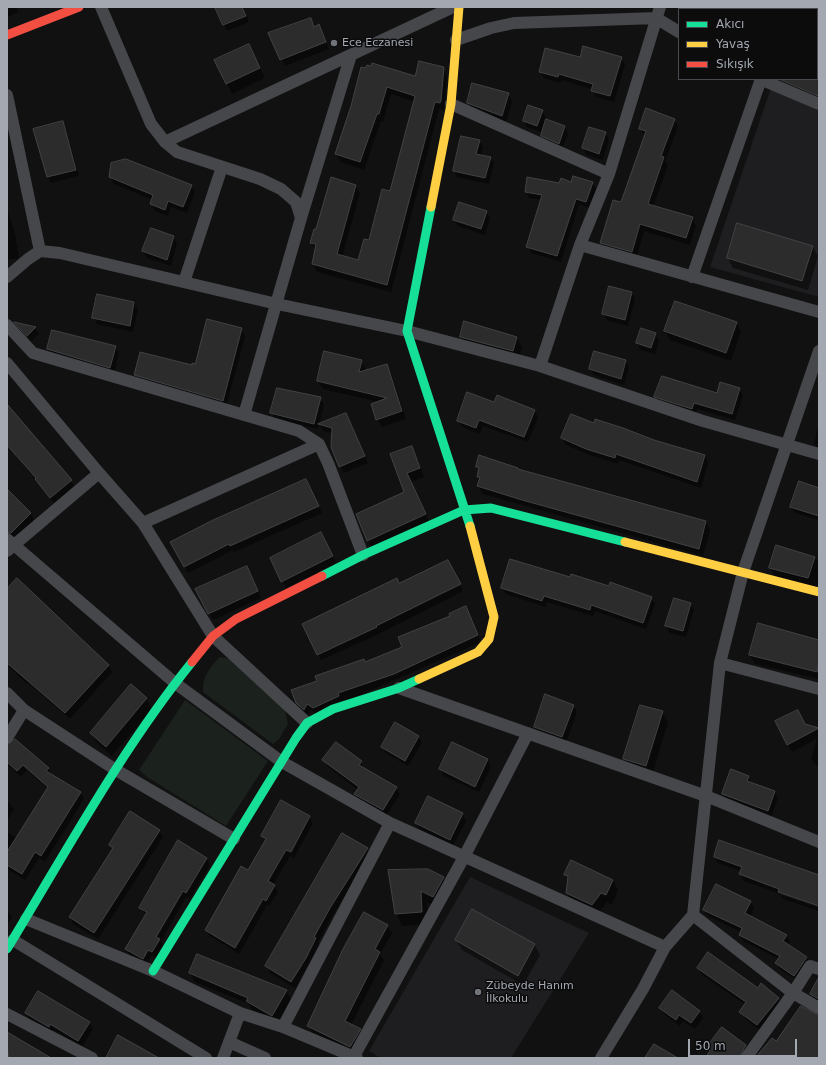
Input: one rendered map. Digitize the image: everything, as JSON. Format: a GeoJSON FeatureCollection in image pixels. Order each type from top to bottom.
{"type":"FeatureCollection","features":[{"type":"Feature","properties":{"kind":"street"},"geometry":{"type":"LineString","coordinates":[[7,35],[79,7]]}},
{"type":"Feature","properties":{"kind":"street"},"geometry":{"type":"LineString","coordinates":[[101,7],[151,124],[165,142],[177,152],[260,179],[281,189],[296,202],[301,218]]}},
{"type":"Feature","properties":{"kind":"street"},"geometry":{"type":"LineString","coordinates":[[165,142],[452,7]]}},
{"type":"Feature","properties":{"kind":"street"},"geometry":{"type":"LineString","coordinates":[[153,971],[307,723],[333,710],[400,688],[478,652],[489,639],[494,617],[466,510],[407,332],[451,104],[459,7]]}},
{"type":"Feature","properties":{"kind":"street"},"geometry":{"type":"LineString","coordinates":[[456,40],[491,28],[514,23],[658,13],[678,31]]}},
{"type":"Feature","properties":{"kind":"street"},"geometry":{"type":"LineString","coordinates":[[540,366],[580,245],[609,174],[658,13]]}},
{"type":"Feature","properties":{"kind":"street"},"geometry":{"type":"LineString","coordinates":[[244,415],[301,218],[351,55]]}},
{"type":"Feature","properties":{"kind":"street"},"geometry":{"type":"LineString","coordinates":[[692,278],[761,80]]}},
{"type":"Feature","properties":{"kind":"street"},"geometry":{"type":"LineString","coordinates":[[763,80],[819,104]]}},
{"type":"Feature","properties":{"kind":"street"},"geometry":{"type":"LineString","coordinates":[[7,95],[40,251]]}},
{"type":"Feature","properties":{"kind":"street"},"geometry":{"type":"LineString","coordinates":[[451,104],[609,174]]}},
{"type":"Feature","properties":{"kind":"street"},"geometry":{"type":"LineString","coordinates":[[184,282],[222,167]]}},
{"type":"Feature","properties":{"kind":"street"},"geometry":{"type":"LineString","coordinates":[[580,245],[692,278],[819,312]]}},
{"type":"Feature","properties":{"kind":"street"},"geometry":{"type":"LineString","coordinates":[[7,277],[40,251],[60,253],[277,304],[407,332],[540,366],[703,421],[819,454]]}},
{"type":"Feature","properties":{"kind":"street"},"geometry":{"type":"LineString","coordinates":[[7,325],[33,352],[299,431],[319,444],[363,554]]}},
{"type":"Feature","properties":{"kind":"street"},"geometry":{"type":"LineString","coordinates":[[602,1057],[643,989],[665,947],[693,915],[720,663],[743,572],[819,351]]}},
{"type":"Feature","properties":{"kind":"street"},"geometry":{"type":"LineString","coordinates":[[7,363],[99,473],[143,522],[213,636],[307,723]]}},
{"type":"Feature","properties":{"kind":"street"},"geometry":{"type":"LineString","coordinates":[[143,522],[319,444]]}},
{"type":"Feature","properties":{"kind":"street"},"geometry":{"type":"LineString","coordinates":[[99,473],[9,545],[175,683],[282,762],[390,823],[665,947]]}},
{"type":"Feature","properties":{"kind":"street"},"geometry":{"type":"LineString","coordinates":[[206,1058],[10,944],[116,770],[175,683],[213,636],[236,620],[363,554],[466,510],[491,508],[819,592]]}},
{"type":"Feature","properties":{"kind":"street"},"geometry":{"type":"LineString","coordinates":[[720,663],[819,689]]}},
{"type":"Feature","properties":{"kind":"street"},"geometry":{"type":"LineString","coordinates":[[400,688],[706,796],[819,842]]}},
{"type":"Feature","properties":{"kind":"street"},"geometry":{"type":"LineString","coordinates":[[7,693],[24,710],[116,770],[234,839]]}},
{"type":"Feature","properties":{"kind":"street"},"geometry":{"type":"LineString","coordinates":[[7,738],[24,710]]}},
{"type":"Feature","properties":{"kind":"street"},"geometry":{"type":"LineString","coordinates":[[26,919],[153,971],[240,1013],[283,1027],[354,1057],[464,857],[528,733]]}},
{"type":"Feature","properties":{"kind":"street"},"geometry":{"type":"LineString","coordinates":[[283,1027],[390,823]]}},
{"type":"Feature","properties":{"kind":"street"},"geometry":{"type":"LineString","coordinates":[[693,915],[793,993],[819,1008]]}},
{"type":"Feature","properties":{"kind":"street"},"geometry":{"type":"LineString","coordinates":[[746,1058],[793,993],[810,966],[819,969]]}},
{"type":"Feature","properties":{"kind":"street"},"geometry":{"type":"LineString","coordinates":[[223,1058],[240,1013]]}},
{"type":"Feature","properties":{"kind":"street"},"geometry":{"type":"LineString","coordinates":[[7,1014],[92,1058]]}},
{"type":"Feature","properties":{"kind":"street"},"geometry":{"type":"LineString","coordinates":[[229,1042],[265,1058]]}},
{"type":"Feature","properties":{"kind":"shaded area"},"geometry":{"type":"Polygon","coordinates":[[[773,82],[819,101],[819,297],[710,267],[773,82]]]}},
{"type":"Feature","properties":{"kind":"shaded area"},"geometry":{"type":"Polygon","coordinates":[[[220,657],[232,659],[284,705],[288,724],[279,739],[273,744],[203,692],[205,677],[220,657]]]}},
{"type":"Feature","properties":{"kind":"shaded area"},"geometry":{"type":"Polygon","coordinates":[[[185,700],[268,761],[226,826],[147,777],[139,770],[185,700]]]}},
{"type":"Feature","properties":{"kind":"shaded area","name":"Zübeyde Hanım İlkokulu"},"geometry":{"type":"Polygon","coordinates":[[[470,877],[589,933],[511,1058],[381,1058],[369,1051],[470,877]]]}},
{"type":"Feature","properties":{"kind":"building"},"geometry":{"type":"Polygon","coordinates":[[[215,7],[242,7],[246,16],[223,25],[215,7]]]}},
{"type":"Feature","properties":{"kind":"building"},"geometry":{"type":"Polygon","coordinates":[[[311,18],[314,27],[319,24],[326,42],[280,60],[268,33],[311,18]]]}},
{"type":"Feature","properties":{"kind":"building"},"geometry":{"type":"Polygon","coordinates":[[[249,44],[260,68],[226,84],[214,60],[249,44]]]}},
{"type":"Feature","properties":{"kind":"building"},"geometry":{"type":"Polygon","coordinates":[[[583,46],[622,57],[610,96],[591,91],[593,84],[559,74],[558,77],[539,72],[545,48],[580,57],[583,46]]]}},
{"type":"Feature","properties":{"kind":"building"},"geometry":{"type":"Polygon","coordinates":[[[419,61],[444,67],[441,101],[440,103],[435,102],[387,285],[312,264],[316,244],[310,243],[314,229],[316,229],[331,177],[356,185],[337,254],[358,260],[364,239],[369,240],[382,189],[390,191],[415,96],[387,87],[379,114],[377,114],[360,162],[335,154],[351,106],[361,67],[365,68],[367,65],[371,66],[372,63],[415,76],[419,61]]]}},
{"type":"Feature","properties":{"kind":"building"},"geometry":{"type":"Polygon","coordinates":[[[819,79],[819,96],[781,80],[819,79]]]}},
{"type":"Feature","properties":{"kind":"building"},"geometry":{"type":"Polygon","coordinates":[[[472,83],[509,93],[502,116],[467,103],[472,83]]]}},
{"type":"Feature","properties":{"kind":"building"},"geometry":{"type":"Polygon","coordinates":[[[528,105],[543,110],[537,126],[523,121],[528,105]]]}},
{"type":"Feature","properties":{"kind":"building"},"geometry":{"type":"Polygon","coordinates":[[[646,108],[675,119],[661,156],[664,157],[648,204],[693,217],[686,238],[640,224],[632,252],[600,243],[613,200],[621,202],[646,131],[639,129],[646,108]]]}},
{"type":"Feature","properties":{"kind":"building"},"geometry":{"type":"Polygon","coordinates":[[[546,119],[565,126],[559,144],[541,136],[546,119]]]}},
{"type":"Feature","properties":{"kind":"building"},"geometry":{"type":"Polygon","coordinates":[[[63,121],[76,170],[47,177],[33,129],[63,121]]]}},
{"type":"Feature","properties":{"kind":"building"},"geometry":{"type":"Polygon","coordinates":[[[589,127],[606,132],[599,154],[582,148],[589,127]]]}},
{"type":"Feature","properties":{"kind":"building"},"geometry":{"type":"Polygon","coordinates":[[[461,136],[480,140],[476,154],[491,157],[485,178],[453,171],[461,136]]]}},
{"type":"Feature","properties":{"kind":"building"},"geometry":{"type":"Polygon","coordinates":[[[126,159],[192,185],[183,207],[168,201],[165,210],[150,204],[153,195],[109,177],[111,163],[126,159]]]}},
{"type":"Feature","properties":{"kind":"building"},"geometry":{"type":"Polygon","coordinates":[[[573,176],[593,182],[586,202],[576,199],[557,256],[526,247],[542,195],[525,192],[527,177],[559,183],[561,178],[571,182],[573,176]]]}},
{"type":"Feature","properties":{"kind":"building"},"geometry":{"type":"Polygon","coordinates":[[[459,202],[487,211],[481,229],[453,220],[459,202]]]}},
{"type":"Feature","properties":{"kind":"building"},"geometry":{"type":"Polygon","coordinates":[[[737,223],[813,246],[802,281],[727,258],[737,223]]]}},
{"type":"Feature","properties":{"kind":"building"},"geometry":{"type":"Polygon","coordinates":[[[151,228],[174,236],[167,260],[142,251],[151,228]]]}},
{"type":"Feature","properties":{"kind":"building"},"geometry":{"type":"Polygon","coordinates":[[[609,286],[632,292],[625,320],[602,314],[609,286]]]}},
{"type":"Feature","properties":{"kind":"building"},"geometry":{"type":"Polygon","coordinates":[[[97,294],[134,302],[130,326],[92,318],[97,294]]]}},
{"type":"Feature","properties":{"kind":"building"},"geometry":{"type":"Polygon","coordinates":[[[675,301],[737,322],[726,353],[664,331],[675,301]]]}},
{"type":"Feature","properties":{"kind":"building"},"geometry":{"type":"Polygon","coordinates":[[[207,319],[242,328],[223,401],[134,375],[140,352],[192,365],[192,363],[195,364],[207,319]]]}},
{"type":"Feature","properties":{"kind":"building"},"geometry":{"type":"Polygon","coordinates":[[[464,321],[517,337],[513,351],[460,337],[464,321]]]}},
{"type":"Feature","properties":{"kind":"building"},"geometry":{"type":"Polygon","coordinates":[[[14,322],[36,327],[27,336],[14,322]]]}},
{"type":"Feature","properties":{"kind":"building"},"geometry":{"type":"Polygon","coordinates":[[[641,328],[656,333],[651,348],[636,343],[641,328]]]}},
{"type":"Feature","properties":{"kind":"building"},"geometry":{"type":"Polygon","coordinates":[[[52,330],[116,346],[110,368],[47,349],[52,330]]]}},
{"type":"Feature","properties":{"kind":"building"},"geometry":{"type":"Polygon","coordinates":[[[324,351],[362,360],[359,372],[387,364],[402,411],[376,420],[371,404],[387,398],[317,381],[324,351]]]}},
{"type":"Feature","properties":{"kind":"building"},"geometry":{"type":"Polygon","coordinates":[[[594,351],[626,360],[621,379],[589,369],[594,351]]]}},
{"type":"Feature","properties":{"kind":"building"},"geometry":{"type":"Polygon","coordinates":[[[662,376],[717,393],[720,382],[740,388],[732,414],[694,403],[692,409],[654,397],[662,376]]]}},
{"type":"Feature","properties":{"kind":"building"},"geometry":{"type":"Polygon","coordinates":[[[277,388],[321,397],[314,424],[270,413],[277,388]]]}},
{"type":"Feature","properties":{"kind":"building"},"geometry":{"type":"Polygon","coordinates":[[[467,392],[494,402],[497,395],[535,410],[524,437],[479,420],[476,428],[457,421],[467,392]]]}},
{"type":"Feature","properties":{"kind":"building"},"geometry":{"type":"Polygon","coordinates":[[[7,404],[72,480],[50,498],[35,479],[36,478],[7,445],[7,404]]]}},
{"type":"Feature","properties":{"kind":"building"},"geometry":{"type":"Polygon","coordinates":[[[346,413],[365,456],[339,467],[331,447],[332,428],[318,424],[346,413]]]}},
{"type":"Feature","properties":{"kind":"building"},"geometry":{"type":"Polygon","coordinates":[[[571,414],[594,423],[595,419],[654,440],[705,455],[697,482],[616,454],[615,458],[586,449],[561,438],[571,414]]]}},
{"type":"Feature","properties":{"kind":"building"},"geometry":{"type":"Polygon","coordinates":[[[412,446],[420,468],[407,473],[426,514],[367,541],[356,514],[404,492],[390,454],[412,446]]]}},
{"type":"Feature","properties":{"kind":"building"},"geometry":{"type":"Polygon","coordinates":[[[479,455],[518,469],[706,521],[699,549],[477,486],[480,477],[477,477],[479,467],[476,467],[479,455]]]}},
{"type":"Feature","properties":{"kind":"building"},"geometry":{"type":"Polygon","coordinates":[[[306,479],[319,506],[230,546],[229,544],[184,567],[170,542],[211,521],[306,479]]]}},
{"type":"Feature","properties":{"kind":"building"},"geometry":{"type":"Polygon","coordinates":[[[799,481],[819,488],[819,516],[790,507],[799,481]]]}},
{"type":"Feature","properties":{"kind":"building"},"geometry":{"type":"Polygon","coordinates":[[[7,489],[31,513],[11,533],[7,532],[7,489]]]}},
{"type":"Feature","properties":{"kind":"building"},"geometry":{"type":"Polygon","coordinates":[[[321,532],[333,556],[281,582],[270,558],[321,532]]]}},
{"type":"Feature","properties":{"kind":"building"},"geometry":{"type":"Polygon","coordinates":[[[776,545],[815,557],[808,578],[769,568],[776,545]]]}},
{"type":"Feature","properties":{"kind":"building"},"geometry":{"type":"Polygon","coordinates":[[[510,559],[570,577],[571,574],[609,586],[610,582],[652,597],[643,623],[591,605],[590,610],[544,596],[542,601],[501,588],[510,559]]]}},
{"type":"Feature","properties":{"kind":"building"},"geometry":{"type":"Polygon","coordinates":[[[448,560],[461,584],[376,626],[377,627],[317,655],[302,624],[397,578],[399,583],[448,560]]]}},
{"type":"Feature","properties":{"kind":"building"},"geometry":{"type":"Polygon","coordinates":[[[247,566],[258,591],[208,614],[195,589],[247,566]]]}},
{"type":"Feature","properties":{"kind":"building"},"geometry":{"type":"Polygon","coordinates":[[[17,578],[109,665],[65,713],[7,663],[7,589],[17,578]]]}},
{"type":"Feature","properties":{"kind":"building"},"geometry":{"type":"Polygon","coordinates":[[[674,598],[691,603],[683,631],[665,626],[674,598]]]}},
{"type":"Feature","properties":{"kind":"building"},"geometry":{"type":"Polygon","coordinates":[[[466,606],[478,635],[394,674],[338,693],[339,696],[313,708],[307,704],[304,710],[296,703],[291,690],[317,681],[315,676],[364,659],[365,662],[402,647],[398,637],[450,616],[449,614],[466,606]]]}},
{"type":"Feature","properties":{"kind":"building"},"geometry":{"type":"Polygon","coordinates":[[[758,623],[819,640],[819,663],[817,672],[749,655],[758,623]]]}},
{"type":"Feature","properties":{"kind":"building"},"geometry":{"type":"Polygon","coordinates":[[[131,684],[147,698],[106,747],[90,733],[131,684]]]}},
{"type":"Feature","properties":{"kind":"building"},"geometry":{"type":"Polygon","coordinates":[[[545,694],[574,705],[562,737],[534,727],[545,694]]]}},
{"type":"Feature","properties":{"kind":"building"},"geometry":{"type":"Polygon","coordinates":[[[640,705],[663,711],[646,766],[623,759],[640,705]]]}},
{"type":"Feature","properties":{"kind":"building"},"geometry":{"type":"Polygon","coordinates":[[[798,710],[805,724],[819,728],[787,745],[775,721],[798,710]]]}},
{"type":"Feature","properties":{"kind":"building"},"geometry":{"type":"Polygon","coordinates":[[[395,722],[419,736],[405,761],[381,747],[395,722]]]}},
{"type":"Feature","properties":{"kind":"building"},"geometry":{"type":"Polygon","coordinates":[[[15,739],[49,768],[46,771],[81,792],[41,856],[35,852],[22,874],[7,865],[7,852],[48,787],[23,765],[17,771],[7,762],[7,746],[15,739]]]}},
{"type":"Feature","properties":{"kind":"building"},"geometry":{"type":"Polygon","coordinates":[[[336,742],[362,761],[359,765],[397,787],[383,810],[354,794],[359,787],[322,760],[336,742]]]}},
{"type":"Feature","properties":{"kind":"building"},"geometry":{"type":"Polygon","coordinates":[[[452,742],[488,759],[475,787],[439,769],[452,742]]]}},
{"type":"Feature","properties":{"kind":"building"},"geometry":{"type":"Polygon","coordinates":[[[731,769],[749,776],[747,781],[775,791],[768,811],[722,794],[731,769]]]}},
{"type":"Feature","properties":{"kind":"building"},"geometry":{"type":"Polygon","coordinates":[[[428,796],[463,813],[450,840],[415,823],[428,796]]]}},
{"type":"Feature","properties":{"kind":"building"},"geometry":{"type":"Polygon","coordinates":[[[281,800],[310,816],[291,852],[286,850],[268,881],[275,885],[266,901],[263,899],[235,948],[205,930],[241,866],[248,870],[266,839],[261,836],[281,800]]]}},
{"type":"Feature","properties":{"kind":"building"},"geometry":{"type":"Polygon","coordinates":[[[130,811],[160,830],[94,933],[69,917],[113,848],[109,845],[130,811]]]}},
{"type":"Feature","properties":{"kind":"building"},"geometry":{"type":"Polygon","coordinates":[[[342,833],[368,848],[330,908],[314,937],[316,938],[306,958],[291,982],[265,966],[342,833]]]}},
{"type":"Feature","properties":{"kind":"building"},"geometry":{"type":"Polygon","coordinates":[[[178,840],[207,858],[186,893],[183,891],[156,937],[160,939],[152,952],[148,950],[143,959],[125,949],[147,912],[139,908],[178,840]]]}},
{"type":"Feature","properties":{"kind":"building"},"geometry":{"type":"Polygon","coordinates":[[[719,840],[819,875],[819,906],[778,892],[779,889],[739,874],[742,867],[714,857],[719,840]]]}},
{"type":"Feature","properties":{"kind":"building"},"geometry":{"type":"Polygon","coordinates":[[[571,860],[613,880],[606,895],[601,893],[592,905],[566,893],[568,876],[564,875],[571,860]]]}},
{"type":"Feature","properties":{"kind":"building"},"geometry":{"type":"Polygon","coordinates":[[[428,869],[444,877],[433,897],[421,891],[422,912],[395,914],[388,870],[428,869]]]}},
{"type":"Feature","properties":{"kind":"building"},"geometry":{"type":"Polygon","coordinates":[[[716,884],[751,901],[745,913],[787,935],[783,941],[807,957],[794,976],[775,963],[780,956],[739,935],[742,928],[703,910],[716,884]]]}},
{"type":"Feature","properties":{"kind":"building"},"geometry":{"type":"Polygon","coordinates":[[[472,909],[535,944],[518,976],[455,940],[472,909]]]}},
{"type":"Feature","properties":{"kind":"building"},"geometry":{"type":"Polygon","coordinates":[[[364,912],[388,925],[375,949],[380,952],[345,1021],[361,1029],[350,1047],[307,1026],[343,949],[364,912]]]}},
{"type":"Feature","properties":{"kind":"building"},"geometry":{"type":"Polygon","coordinates":[[[708,952],[758,988],[761,983],[779,998],[757,1025],[739,1012],[746,1002],[697,968],[708,952]]]}},
{"type":"Feature","properties":{"kind":"building"},"geometry":{"type":"Polygon","coordinates":[[[197,954],[287,990],[272,1016],[246,1001],[248,998],[189,973],[197,954]]]}},
{"type":"Feature","properties":{"kind":"building"},"geometry":{"type":"Polygon","coordinates":[[[819,977],[819,999],[810,994],[819,977]]]}},
{"type":"Feature","properties":{"kind":"building"},"geometry":{"type":"Polygon","coordinates":[[[672,990],[700,1011],[691,1023],[679,1015],[676,1020],[659,1008],[672,990]]]}},
{"type":"Feature","properties":{"kind":"building"},"geometry":{"type":"Polygon","coordinates":[[[38,991],[90,1022],[78,1041],[50,1024],[49,1027],[25,1013],[38,991]]]}},
{"type":"Feature","properties":{"kind":"building"},"geometry":{"type":"Polygon","coordinates":[[[801,1006],[819,1015],[819,1058],[755,1058],[772,1038],[776,1041],[801,1006]]]}},
{"type":"Feature","properties":{"kind":"building"},"geometry":{"type":"Polygon","coordinates":[[[722,1027],[746,1045],[739,1058],[705,1058],[710,1051],[706,1048],[722,1027]]]}},
{"type":"Feature","properties":{"kind":"building"},"geometry":{"type":"Polygon","coordinates":[[[7,1032],[36,1049],[51,1058],[9,1058],[7,1032]]]}},
{"type":"Feature","properties":{"kind":"building"},"geometry":{"type":"Polygon","coordinates":[[[118,1035],[159,1058],[106,1058],[118,1035]]]}},
{"type":"Feature","properties":{"kind":"building"},"geometry":{"type":"Polygon","coordinates":[[[654,1044],[678,1058],[645,1058],[654,1044]]]}},
{"type":"Feature","properties":{"kind":"traffic: fast"},"geometry":{"type":"LineString","coordinates":[[431,207],[407,331],[470,526]]}},
{"type":"Feature","properties":{"kind":"traffic: fast"},"geometry":{"type":"LineString","coordinates":[[322,576],[363,555],[464,510],[491,508],[625,542]]}},
{"type":"Feature","properties":{"kind":"traffic: fast"},"geometry":{"type":"LineString","coordinates":[[7,949],[95,802],[141,730],[192,662]]}},
{"type":"Feature","properties":{"kind":"traffic: fast"},"geometry":{"type":"LineString","coordinates":[[153,971],[296,738],[307,723],[333,709],[399,688],[419,679]]}},
{"type":"Feature","properties":{"kind":"traffic: slow"},"geometry":{"type":"LineString","coordinates":[[431,207],[451,104],[459,7]]}},
{"type":"Feature","properties":{"kind":"traffic: slow"},"geometry":{"type":"LineString","coordinates":[[419,679],[478,652],[489,639],[494,617],[470,526]]}},
{"type":"Feature","properties":{"kind":"traffic: slow"},"geometry":{"type":"LineString","coordinates":[[625,542],[819,592]]}},
{"type":"Feature","properties":{"kind":"traffic: jam"},"geometry":{"type":"LineString","coordinates":[[7,35],[79,7]]}},
{"type":"Feature","properties":{"kind":"traffic: jam"},"geometry":{"type":"LineString","coordinates":[[192,662],[213,636],[236,619],[322,576]]}},
{"type":"Feature","properties":{"kind":"place","name":"Ece Eczanesi"},"geometry":{"type":"Point","coordinates":[334,43]}},
{"type":"Feature","properties":{"kind":"place","name":"Zübeyde Hanım İlkokulu"},"geometry":{"type":"Point","coordinates":[478,992]}}]}
